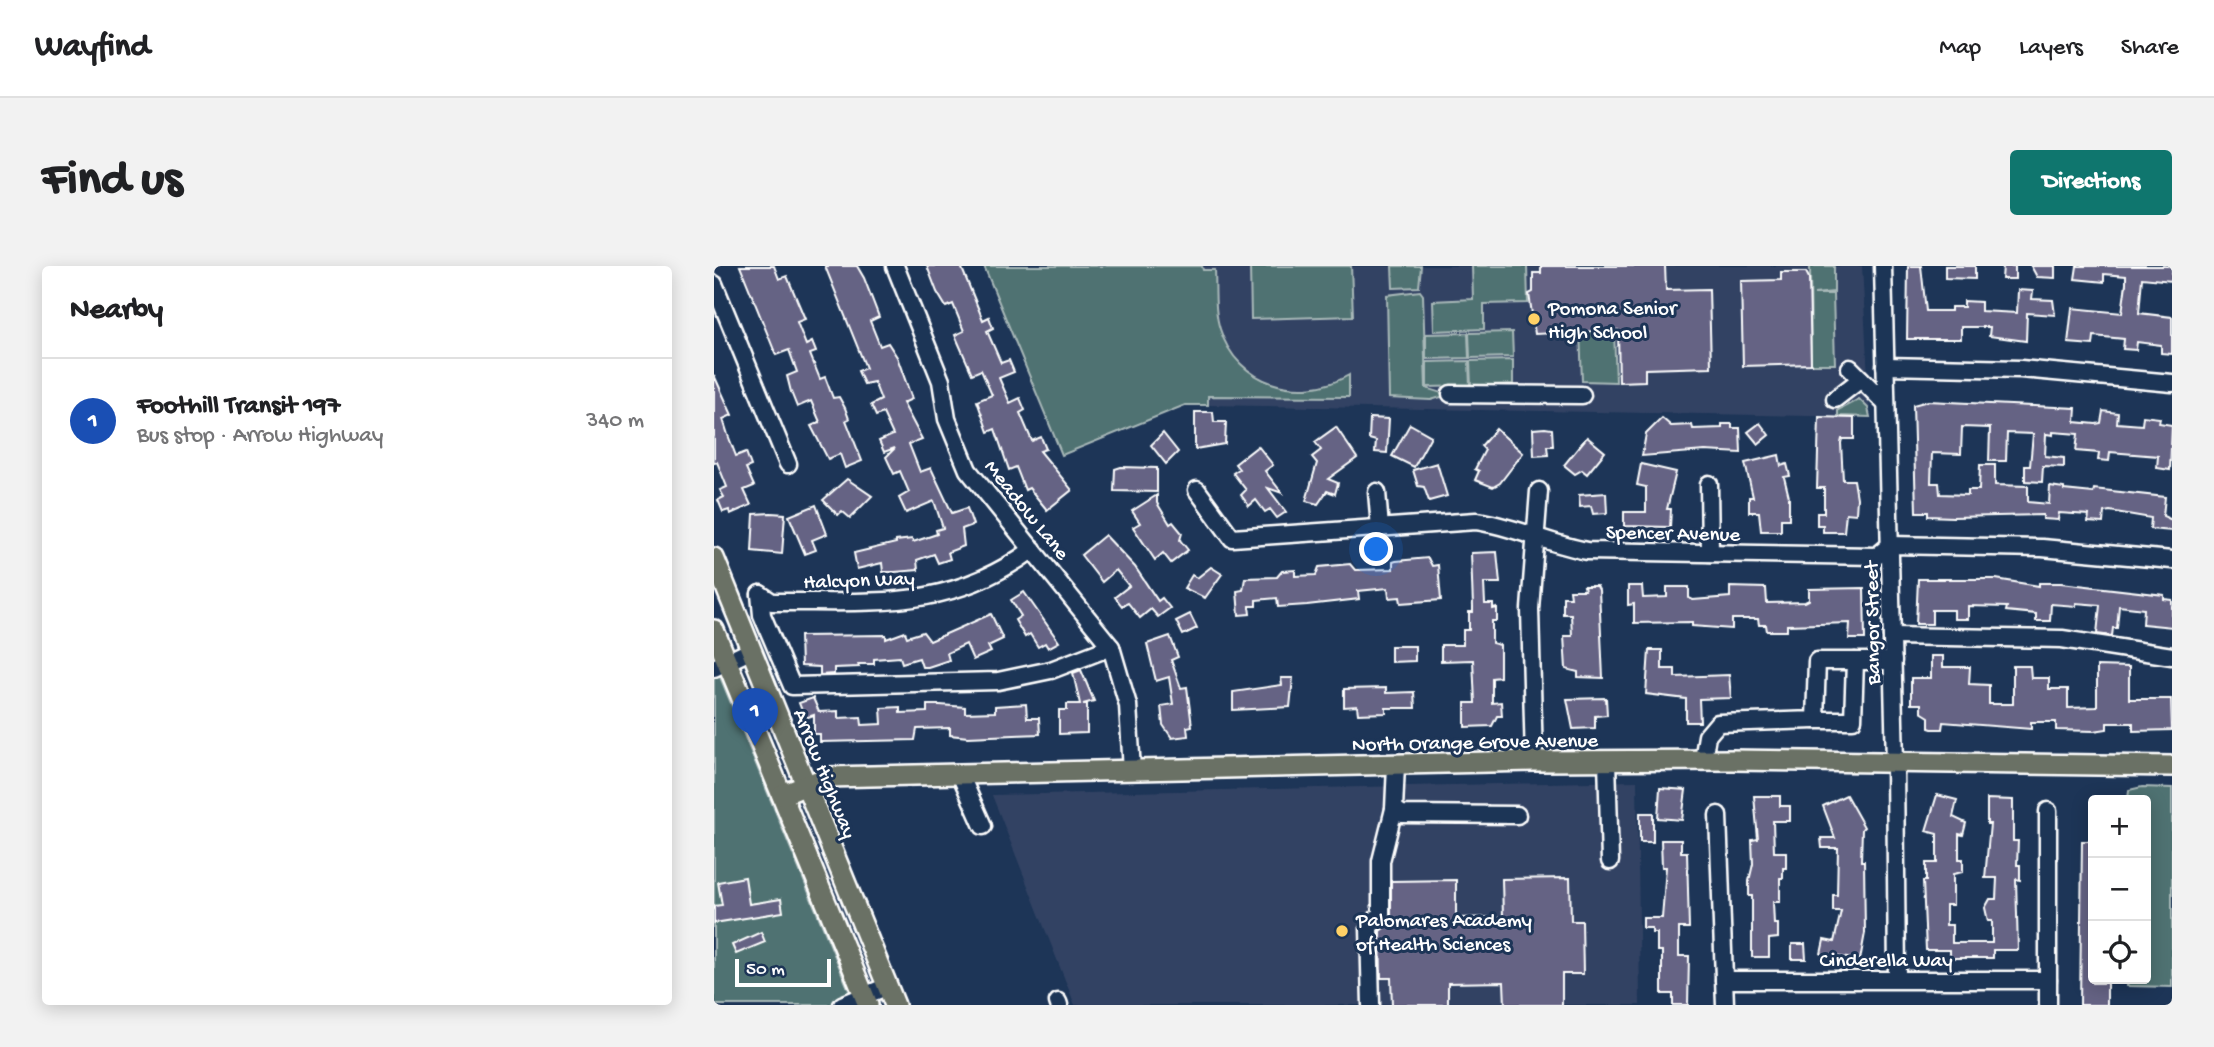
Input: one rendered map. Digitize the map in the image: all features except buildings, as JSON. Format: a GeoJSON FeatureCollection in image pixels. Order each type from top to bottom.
{"type":"FeatureCollection","features":[{"type":"Feature","properties":{"kind":"main road","name":"Arrow Highway"},"geometry":{"type":"LineString","coordinates":[[714,558],[895,1005]]}},
{"type":"Feature","properties":{"kind":"main road"},"geometry":{"type":"LineString","coordinates":[[714,630],[721,665],[782,794],[866,1000]]}},
{"type":"Feature","properties":{"kind":"main road","name":"North Orange Grove Avenue"},"geometry":{"type":"LineString","coordinates":[[782,794],[828,777],[1534,761],[1703,760],[2172,766]]}},
{"type":"Feature","properties":{"kind":"street","name":"Meadow Lane"},"geometry":{"type":"LineString","coordinates":[[895,266],[941,381],[947,419],[956,448],[968,471],[1111,647],[1128,705],[1132,771]]}},
{"type":"Feature","properties":{"kind":"street","name":"Bangor Street"},"geometry":{"type":"LineString","coordinates":[[1883,266],[1893,661],[1897,979]]}},
{"type":"Feature","properties":{"kind":"street"},"geometry":{"type":"LineString","coordinates":[[714,284],[788,464]]}},
{"type":"Feature","properties":{"kind":"street"},"geometry":{"type":"LineString","coordinates":[[1885,366],[2021,369],[2172,383]]}},
{"type":"Feature","properties":{"kind":"street"},"geometry":{"type":"LineString","coordinates":[[1835,399],[1855,374],[1886,404]]}},
{"type":"Feature","properties":{"kind":"street"},"geometry":{"type":"LineString","coordinates":[[1451,394],[1582,395]]}},
{"type":"Feature","properties":{"kind":"street"},"geometry":{"type":"LineString","coordinates":[[1709,484],[1710,553]]}},
{"type":"Feature","properties":{"kind":"street","name":"Spencer Avenue"},"geometry":{"type":"LineString","coordinates":[[1197,490],[1232,538],[1476,521],[1587,551],[1877,556],[1890,545],[2042,548],[2172,560]]}},
{"type":"Feature","properties":{"kind":"street"},"geometry":{"type":"LineString","coordinates":[[1534,761],[1530,610],[1539,491]]}},
{"type":"Feature","properties":{"kind":"street"},"geometry":{"type":"LineString","coordinates":[[1377,492],[1380,527]]}},
{"type":"Feature","properties":{"kind":"street","name":"Halcyon Way"},"geometry":{"type":"LineString","coordinates":[[1033,549],[979,582],[930,597],[772,602],[760,594],[762,615],[792,686],[998,681],[1051,670],[1111,647]]}},
{"type":"Feature","properties":{"kind":"street"},"geometry":{"type":"LineString","coordinates":[[1892,636],[2062,639],[2172,656]]}},
{"type":"Feature","properties":{"kind":"street"},"geometry":{"type":"LineString","coordinates":[[721,665],[752,650]]}},
{"type":"Feature","properties":{"kind":"street"},"geometry":{"type":"LineString","coordinates":[[1703,760],[1707,736],[1718,723],[1853,720],[1855,661]]}},
{"type":"Feature","properties":{"kind":"street"},"geometry":{"type":"LineString","coordinates":[[1815,720],[1817,662],[1893,661]]}},
{"type":"Feature","properties":{"kind":"street"},"geometry":{"type":"LineString","coordinates":[[1607,761],[1610,861]]}},
{"type":"Feature","properties":{"kind":"street"},"geometry":{"type":"LineString","coordinates":[[1371,1005],[1369,927],[1381,914],[1381,861],[1394,809],[1395,765]]}},
{"type":"Feature","properties":{"kind":"street"},"geometry":{"type":"LineString","coordinates":[[960,774],[983,826]]}},
{"type":"Feature","properties":{"kind":"street"},"geometry":{"type":"LineString","coordinates":[[1394,809],[1402,814],[1517,816]]}},
{"type":"Feature","properties":{"kind":"street"},"geometry":{"type":"LineString","coordinates":[[2048,811],[2048,1005]]}},
{"type":"Feature","properties":{"kind":"street"},"geometry":{"type":"LineString","coordinates":[[1718,815],[1725,1005]]}},
{"type":"Feature","properties":{"kind":"street","name":"Cinderella Way"},"geometry":{"type":"LineString","coordinates":[[1724,980],[2048,980]]}},
{"type":"Feature","properties":{"kind":"street"},"geometry":{"type":"LineString","coordinates":[[842,1005],[866,1000],[888,986]]}},
{"type":"Feature","properties":{"kind":"shaded area","name":"Pomona Senior High School"},"geometry":{"type":"Polygon","coordinates":[[[1202,266],[1862,266],[1870,417],[1208,405],[1202,266]]]}},
{"type":"Feature","properties":{"kind":"shaded area","name":"Palomares Academy of Health Sciences"},"geometry":{"type":"Polygon","coordinates":[[[1637,781],[1640,1005],[1075,1005],[992,795],[1637,781]]]}},
{"type":"Feature","properties":{"kind":"green space"},"geometry":{"type":"Polygon","coordinates":[[[984,266],[1202,266],[1203,270],[1215,270],[1218,322],[1228,348],[1241,364],[1256,376],[1273,384],[1292,388],[1311,388],[1349,375],[1349,397],[1208,396],[1208,405],[1185,405],[1062,455],[984,266]]]}},
{"type":"Feature","properties":{"kind":"green space"},"geometry":{"type":"Polygon","coordinates":[[[1250,266],[1351,266],[1353,316],[1251,319],[1250,266]]]}},
{"type":"Feature","properties":{"kind":"green space"},"geometry":{"type":"Polygon","coordinates":[[[1392,266],[1421,266],[1419,287],[1393,288],[1392,266]]]}},
{"type":"Feature","properties":{"kind":"green space"},"geometry":{"type":"Polygon","coordinates":[[[1472,266],[1527,266],[1528,303],[1484,304],[1484,329],[1434,331],[1433,301],[1473,299],[1472,266]]]}},
{"type":"Feature","properties":{"kind":"green space"},"geometry":{"type":"Polygon","coordinates":[[[1810,266],[1834,266],[1834,292],[1814,294],[1833,294],[1835,364],[1811,364],[1810,266]]]}},
{"type":"Feature","properties":{"kind":"green space"},"geometry":{"type":"Polygon","coordinates":[[[1420,291],[1423,295],[1426,388],[1448,395],[1431,400],[1389,398],[1387,295],[1420,291]]]}},
{"type":"Feature","properties":{"kind":"green space"},"geometry":{"type":"Polygon","coordinates":[[[1580,331],[1614,331],[1616,382],[1582,381],[1580,331]]]}},
{"type":"Feature","properties":{"kind":"green space"},"geometry":{"type":"Polygon","coordinates":[[[1512,332],[1513,357],[1470,358],[1469,333],[1512,332]]]}},
{"type":"Feature","properties":{"kind":"green space"},"geometry":{"type":"Polygon","coordinates":[[[1468,333],[1469,358],[1426,359],[1426,334],[1468,333]]]}},
{"type":"Feature","properties":{"kind":"green space"},"geometry":{"type":"Polygon","coordinates":[[[1513,360],[1513,384],[1471,386],[1470,361],[1513,360]]]}},
{"type":"Feature","properties":{"kind":"green space"},"geometry":{"type":"Polygon","coordinates":[[[1469,361],[1470,386],[1427,387],[1427,362],[1469,361]]]}},
{"type":"Feature","properties":{"kind":"green space"},"geometry":{"type":"Polygon","coordinates":[[[1859,399],[1868,408],[1870,417],[1838,416],[1838,410],[1859,399]]]}},
{"type":"Feature","properties":{"kind":"green space"},"geometry":{"type":"Polygon","coordinates":[[[714,662],[855,1005],[714,1005],[714,662]]]}},
{"type":"Feature","properties":{"kind":"green space"},"geometry":{"type":"Polygon","coordinates":[[[2142,787],[2172,788],[2172,987],[2127,986],[2151,984],[2151,795],[2128,795],[2129,790],[2142,787]]]}},
{"type":"Feature","properties":{"kind":"place","name":"Pomona Senior High School"},"geometry":{"type":"Point","coordinates":[1534,319]}},
{"type":"Feature","properties":{"kind":"place","name":"Foothill Transit 197"},"geometry":{"type":"Point","coordinates":[755,746]}},
{"type":"Feature","properties":{"kind":"place","name":"Palomares Academy of Health Sciences"},"geometry":{"type":"Point","coordinates":[1342,931]}}]}
